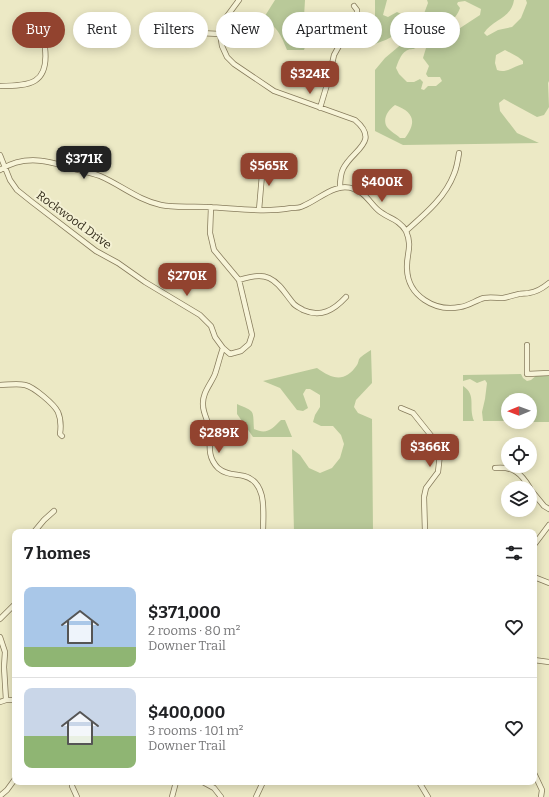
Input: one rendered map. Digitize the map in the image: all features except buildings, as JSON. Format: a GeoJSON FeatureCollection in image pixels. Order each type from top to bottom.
{"type":"FeatureCollection","features":[{"type":"Feature","properties":{"kind":"street"},"geometry":{"type":"LineString","coordinates":[[230,12],[239,0]]}},
{"type":"Feature","properties":{"kind":"street"},"geometry":{"type":"LineString","coordinates":[[320,108],[334,55],[348,28],[357,15],[357,10],[354,6]]}},
{"type":"Feature","properties":{"kind":"street"},"geometry":{"type":"LineString","coordinates":[[0,86],[24,86],[34,82],[45,69],[45,48]]}},
{"type":"Feature","properties":{"kind":"street"},"geometry":{"type":"LineString","coordinates":[[223,48],[227,57],[234,64],[274,91],[355,120],[362,125],[366,137],[364,144],[343,168],[340,178],[340,188]]}},
{"type":"Feature","properties":{"kind":"street"},"geometry":{"type":"LineString","coordinates":[[406,231],[426,213],[448,188],[455,173],[459,153]]}},
{"type":"Feature","properties":{"kind":"street","name":"Rockwood Drive"},"geometry":{"type":"LineString","coordinates":[[0,155],[10,180],[17,190],[96,251],[118,263],[200,315],[211,326],[215,337],[223,348]]}},
{"type":"Feature","properties":{"kind":"street"},"geometry":{"type":"LineString","coordinates":[[0,170],[22,162],[45,160],[99,176],[137,197],[162,205],[277,211],[303,206],[340,188],[351,188],[358,190],[366,196],[377,210],[399,223],[406,231],[410,247],[407,268],[411,286],[425,302],[448,309],[463,307],[482,299],[504,298],[537,291],[549,283]]}},
{"type":"Feature","properties":{"kind":"street"},"geometry":{"type":"LineString","coordinates":[[259,210],[263,163]]}},
{"type":"Feature","properties":{"kind":"street"},"geometry":{"type":"LineString","coordinates":[[211,207],[210,233],[214,250],[239,280],[252,335],[249,344],[241,351],[230,354],[223,348],[214,374],[205,393],[202,402],[203,412],[210,430],[209,452],[213,462],[219,469],[229,474],[246,477],[255,482],[260,489],[263,498],[263,529]]}},
{"type":"Feature","properties":{"kind":"street"},"geometry":{"type":"LineString","coordinates":[[239,280],[254,276],[269,278],[279,286],[294,305],[310,313],[327,312],[338,305],[346,297]]}},
{"type":"Feature","properties":{"kind":"street"},"geometry":{"type":"LineString","coordinates":[[527,345],[527,374],[549,373]]}},
{"type":"Feature","properties":{"kind":"street"},"geometry":{"type":"LineString","coordinates":[[0,385],[24,385],[31,387],[43,396],[58,412],[60,419],[60,434],[62,436]]}},
{"type":"Feature","properties":{"kind":"street"},"geometry":{"type":"LineString","coordinates":[[401,408],[413,413],[437,443],[440,454],[438,472],[426,488],[424,497],[425,529]]}},
{"type":"Feature","properties":{"kind":"street"},"geometry":{"type":"LineString","coordinates":[[495,468],[508,468],[518,473],[525,481]]}},
{"type":"Feature","properties":{"kind":"street"},"geometry":{"type":"LineString","coordinates":[[537,497],[544,506],[549,509]]}},
{"type":"Feature","properties":{"kind":"street"},"geometry":{"type":"LineString","coordinates":[[36,529],[44,520],[54,512]]}},
{"type":"Feature","properties":{"kind":"street"},"geometry":{"type":"LineString","coordinates":[[537,541],[549,525]]}},
{"type":"Feature","properties":{"kind":"street"},"geometry":{"type":"LineString","coordinates":[[537,578],[549,583]]}},
{"type":"Feature","properties":{"kind":"street"},"geometry":{"type":"LineString","coordinates":[[0,619],[12,607]]}},
{"type":"Feature","properties":{"kind":"street"},"geometry":{"type":"LineString","coordinates":[[0,637],[5,652],[4,666],[6,700]]}},
{"type":"Feature","properties":{"kind":"street"},"geometry":{"type":"LineString","coordinates":[[537,660],[549,662]]}},
{"type":"Feature","properties":{"kind":"street"},"geometry":{"type":"LineString","coordinates":[[0,702],[12,700]]}},
{"type":"Feature","properties":{"kind":"street"},"geometry":{"type":"LineString","coordinates":[[537,779],[542,790],[541,797]]}},
{"type":"Feature","properties":{"kind":"street"},"geometry":{"type":"LineString","coordinates":[[0,796],[12,783]]}},
{"type":"Feature","properties":{"kind":"street"},"geometry":{"type":"LineString","coordinates":[[72,785],[77,797]]}},
{"type":"Feature","properties":{"kind":"street"},"geometry":{"type":"LineString","coordinates":[[172,797],[175,785]]}},
{"type":"Feature","properties":{"kind":"street"},"geometry":{"type":"LineString","coordinates":[[208,785],[214,788],[221,797]]}},
{"type":"Feature","properties":{"kind":"street"},"geometry":{"type":"LineString","coordinates":[[256,797],[262,785]]}},
{"type":"Feature","properties":{"kind":"street"},"geometry":{"type":"LineString","coordinates":[[421,785],[428,797]]}},
{"type":"Feature","properties":{"kind":"green space"},"geometry":{"type":"Polygon","coordinates":[[[275,0],[305,0],[304,12],[282,12],[282,38],[274,27],[274,12],[267,12],[275,0]]]}},
{"type":"Feature","properties":{"kind":"green space"},"geometry":{"type":"Polygon","coordinates":[[[375,0],[387,0],[383,15],[388,17],[390,16],[390,38],[382,41],[382,12],[375,12],[375,0]]]}},
{"type":"Feature","properties":{"kind":"green space"},"geometry":{"type":"Polygon","coordinates":[[[427,0],[514,0],[506,15],[488,28],[484,33],[487,36],[498,30],[512,27],[521,18],[527,3],[526,0],[549,0],[549,107],[544,115],[537,117],[504,99],[499,103],[500,111],[517,133],[539,143],[403,145],[375,131],[375,70],[385,58],[397,48],[415,48],[404,52],[400,58],[396,68],[399,74],[407,82],[414,82],[420,79],[423,82],[421,89],[424,90],[428,86],[436,86],[442,81],[440,77],[428,77],[426,74],[429,66],[423,58],[426,48],[460,48],[460,28],[480,15],[481,9],[465,1],[458,2],[457,4],[460,8],[458,12],[425,12],[428,3],[427,0]],[[505,50],[496,55],[495,63],[497,70],[504,71],[523,64],[523,61],[518,57],[505,50]],[[395,105],[386,115],[385,121],[388,128],[400,138],[405,138],[411,127],[412,118],[410,114],[395,105]]]}},
{"type":"Feature","properties":{"kind":"green space"},"geometry":{"type":"Polygon","coordinates":[[[286,48],[305,48],[304,50],[287,50],[286,48]]]}},
{"type":"Feature","properties":{"kind":"green space"},"geometry":{"type":"Polygon","coordinates":[[[371,350],[372,383],[356,400],[354,407],[358,413],[372,419],[373,529],[294,529],[292,449],[300,455],[309,468],[320,473],[332,468],[340,458],[344,444],[341,435],[333,426],[321,426],[313,422],[320,407],[320,395],[310,389],[306,389],[303,394],[308,408],[303,411],[297,410],[280,388],[263,381],[317,368],[333,377],[343,377],[352,371],[360,358],[371,350]]]}},
{"type":"Feature","properties":{"kind":"green space"},"geometry":{"type":"Polygon","coordinates":[[[521,374],[527,381],[531,380],[537,375],[549,375],[549,422],[537,422],[537,393],[501,393],[501,421],[483,421],[482,412],[487,383],[485,380],[477,383],[470,379],[463,381],[463,375],[521,374]]]}},
{"type":"Feature","properties":{"kind":"green space"},"geometry":{"type":"Polygon","coordinates":[[[463,386],[470,393],[472,416],[474,421],[463,421],[463,386]]]}},
{"type":"Feature","properties":{"kind":"green space"},"geometry":{"type":"Polygon","coordinates":[[[237,404],[252,412],[254,429],[266,431],[281,420],[285,420],[292,437],[253,437],[237,414],[237,404]]]}}]}
